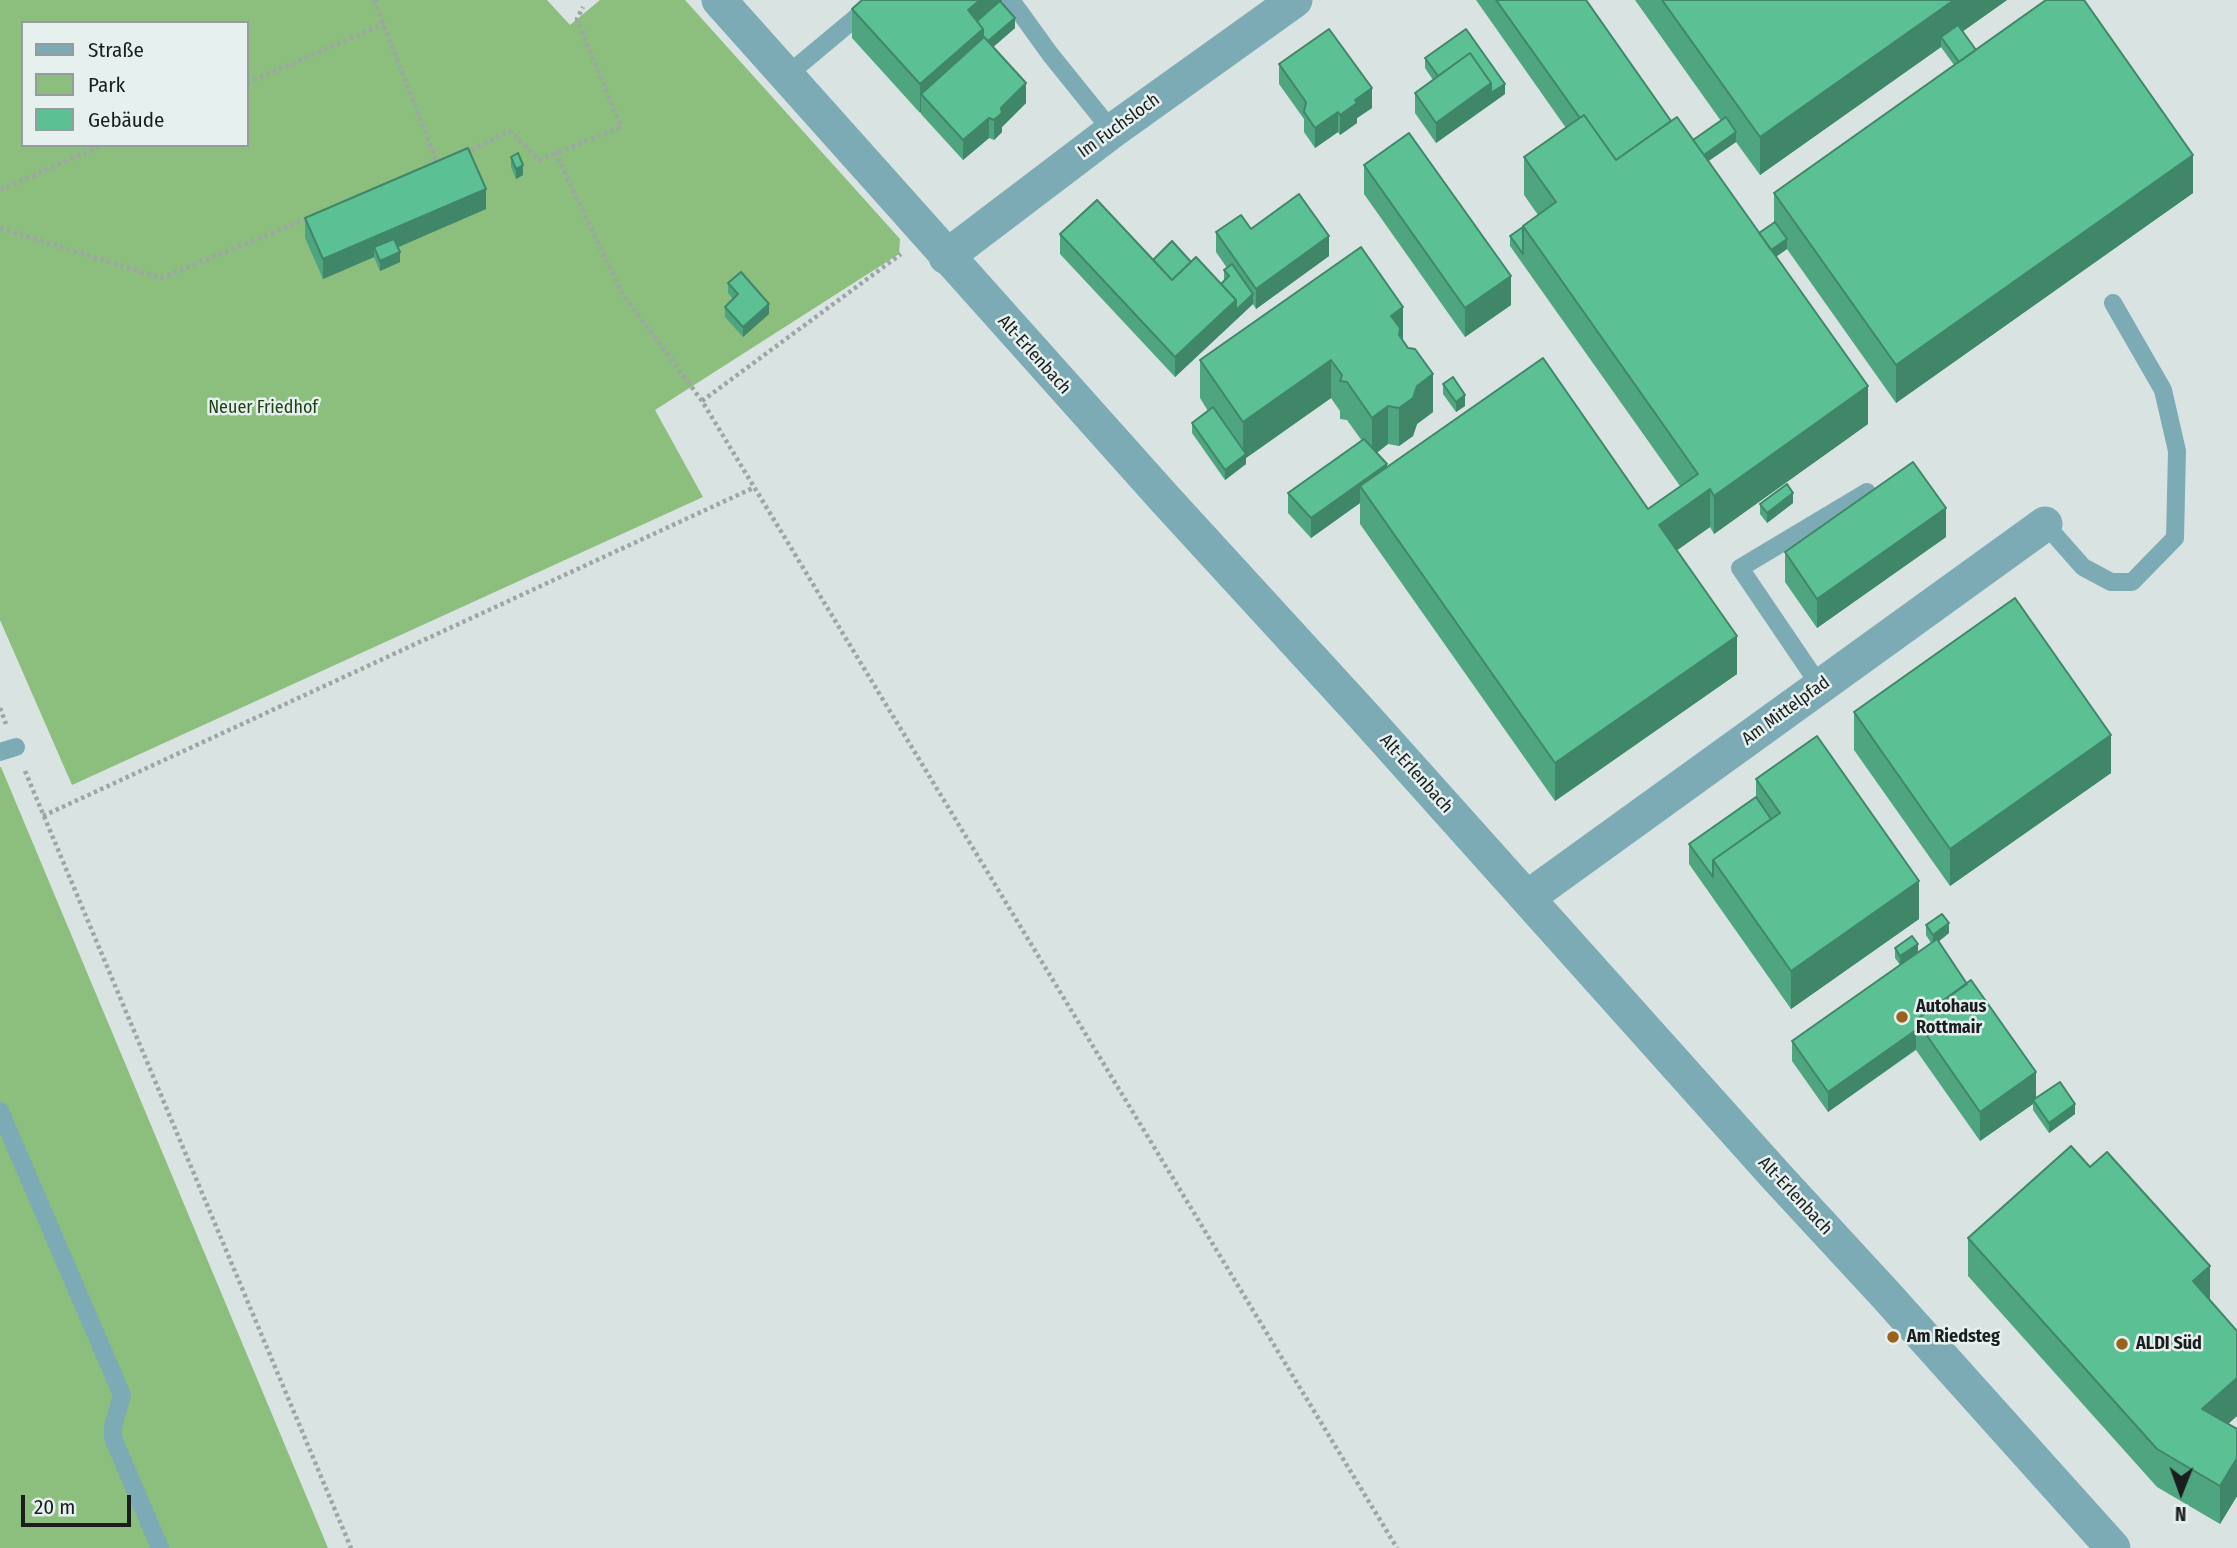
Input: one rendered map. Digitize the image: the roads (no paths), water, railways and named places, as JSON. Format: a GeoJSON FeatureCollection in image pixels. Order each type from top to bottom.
{"type":"FeatureCollection","features":[{"type":"Feature","properties":{"kind":"street","name":"Alt-Erlenbach"},"geometry":{"type":"LineString","coordinates":[[719,0],[937,246],[2113,1548]]}},
{"type":"Feature","properties":{"kind":"street","name":"Im Fuchsloch"},"geometry":{"type":"LineString","coordinates":[[937,246],[1112,131],[1296,0]]}},
{"type":"Feature","properties":{"kind":"street","name":"Am Mittelpfad"},"geometry":{"type":"LineString","coordinates":[[1527,898],[2045,524]]}},
{"type":"Feature","properties":{"kind":"lane"},"geometry":{"type":"LineString","coordinates":[[786,76],[877,0]]}},
{"type":"Feature","properties":{"kind":"lane"},"geometry":{"type":"LineString","coordinates":[[1011,0],[1112,131]]}},
{"type":"Feature","properties":{"kind":"lane"},"geometry":{"type":"LineString","coordinates":[[2045,524],[2083,567],[2111,582],[2132,582],[2175,538],[2177,451],[2163,390],[2113,303]]}},
{"type":"Feature","properties":{"kind":"lane"},"geometry":{"type":"LineString","coordinates":[[1820,686],[1740,568],[1867,492]]}},
{"type":"Feature","properties":{"kind":"lane"},"geometry":{"type":"LineString","coordinates":[[0,1111],[122,1395],[113,1427],[113,1438],[160,1548]]}},
{"type":"Feature","properties":{"kind":"place","name":"Autohaus Rottmair"},"geometry":{"type":"Point","coordinates":[1902,1017]}},
{"type":"Feature","properties":{"kind":"place","name":"Am Riedsteg"},"geometry":{"type":"Point","coordinates":[1893,1337]}},
{"type":"Feature","properties":{"kind":"place","name":"ALDI Süd"},"geometry":{"type":"Point","coordinates":[2122,1344]}},
{"type":"Feature","properties":{"kind":"park label","name":"Neuer Friedhof"},"geometry":{"type":"Point","coordinates":[263,408]}}]}
